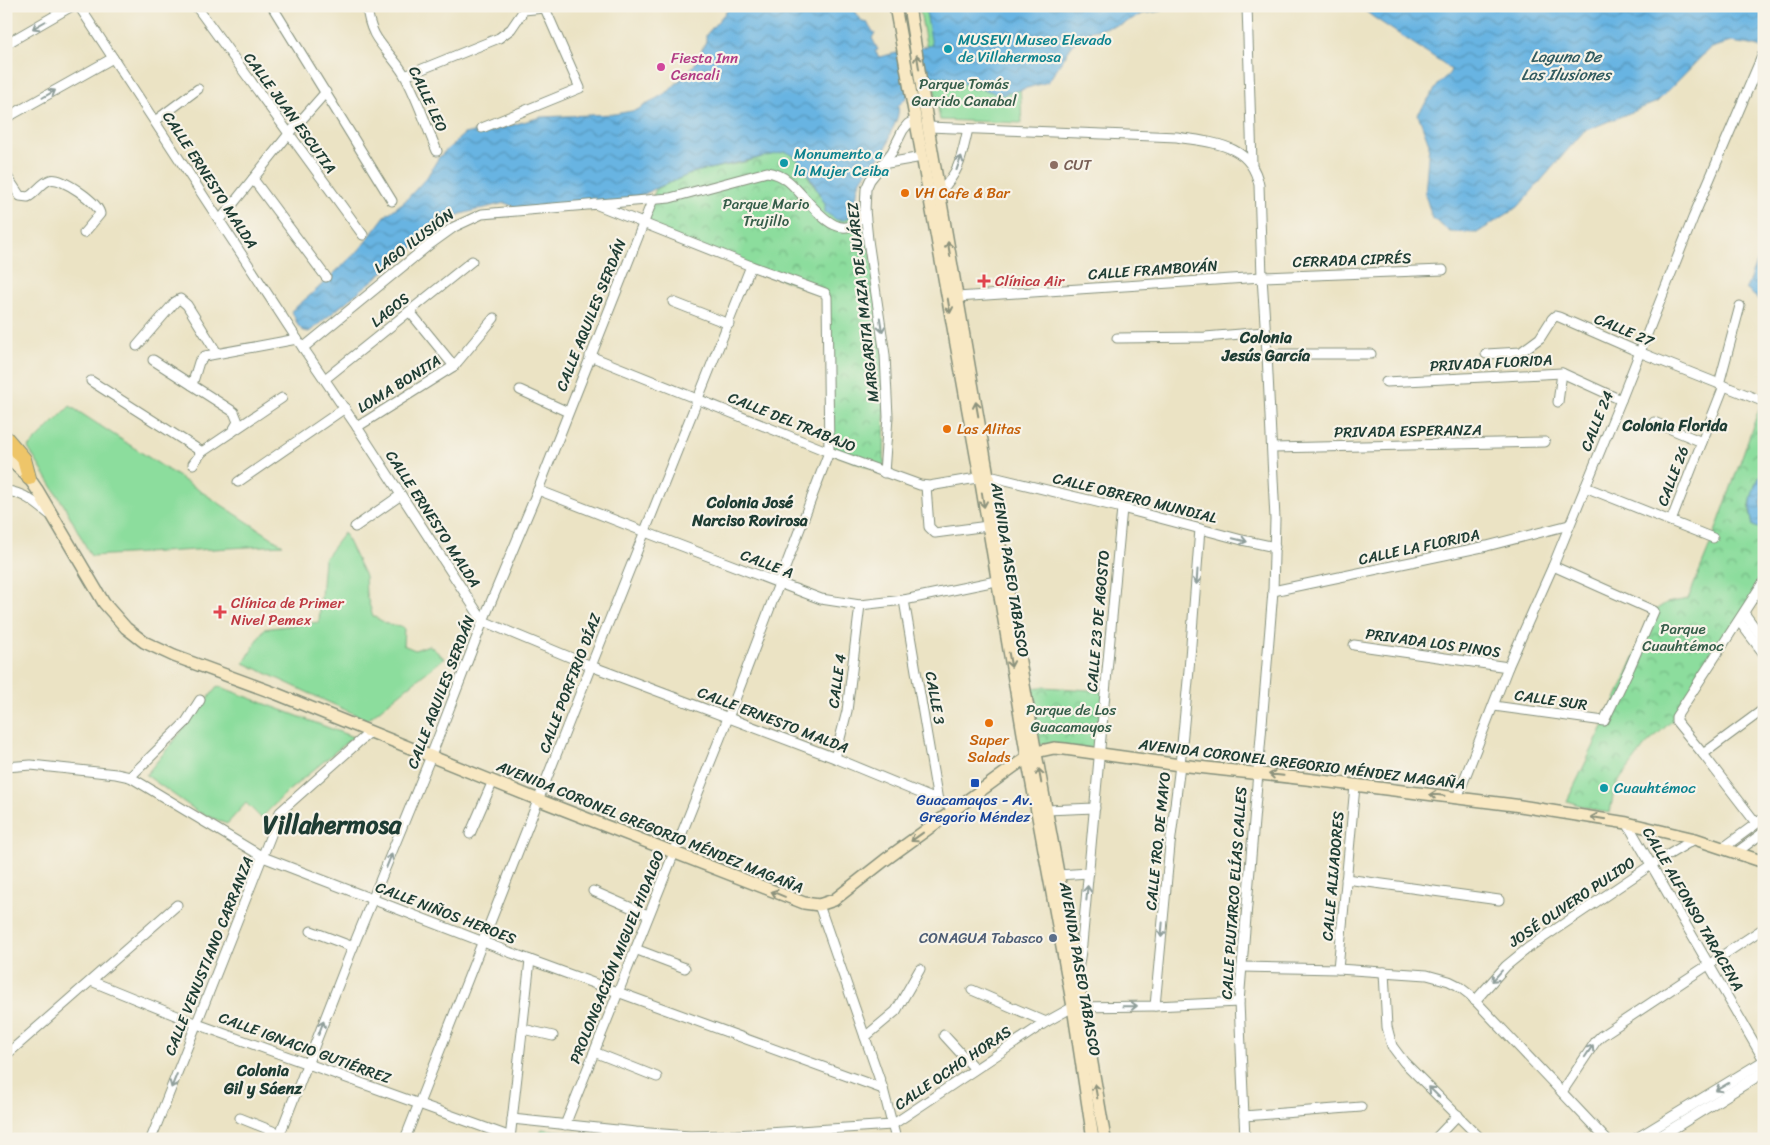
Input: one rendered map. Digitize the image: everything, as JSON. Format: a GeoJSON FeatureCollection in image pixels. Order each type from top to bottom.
{"type":"FeatureCollection","features":[{"type":"Feature","properties":{"kind":"main road","name":"AVENIDA PASEO TABASCO"},"geometry":{"type":"LineString","coordinates":[[895,6],[922,157],[985,477],[988,526],[996,581],[1031,754],[1046,810],[1077,976],[1077,1007],[1093,1139]]}},
{"type":"Feature","properties":{"kind":"main road","name":"AVENIDA PASEO TABASCO"},"geometry":{"type":"LineString","coordinates":[[909,6],[1031,754],[1077,1007],[1105,1139]]}},
{"type":"Feature","properties":{"kind":"main road"},"geometry":{"type":"LineString","coordinates":[[6,438],[24,459],[29,478]]}},
{"type":"Feature","properties":{"kind":"main road","name":"AVENIDA CORONEL GREGORIO MÉNDEZ MAGAÑA"},"geometry":{"type":"LineString","coordinates":[[6,456],[29,478],[104,603],[134,636],[174,656],[277,694],[540,800],[797,901],[812,905],[834,900],[885,860],[1031,754],[1054,748],[1180,765],[1514,804],[1627,823],[1695,839],[1764,862]]}},
{"type":"Feature","properties":{"kind":"main road"},"geometry":{"type":"LineString","coordinates":[[1069,935],[1082,944]]}},
{"type":"Feature","properties":{"kind":"street"},"geometry":{"type":"LineString","coordinates":[[6,44],[72,6]]}},
{"type":"Feature","properties":{"kind":"street","name":"CALLE ERNESTO MALDA"},"geometry":{"type":"LineString","coordinates":[[79,6],[297,340],[345,408],[483,621],[591,666],[835,758],[956,808]]}},
{"type":"Feature","properties":{"kind":"street","name":"CALLE JUAN ESCUTIA"},"geometry":{"type":"LineString","coordinates":[[196,6],[288,135],[363,234]]}},
{"type":"Feature","properties":{"kind":"street"},"geometry":{"type":"LineString","coordinates":[[272,6],[392,202]]}},
{"type":"Feature","properties":{"kind":"street","name":"CALLE LEO"},"geometry":{"type":"LineString","coordinates":[[367,6],[372,32],[405,76],[437,151]]}},
{"type":"Feature","properties":{"kind":"street","name":"CALLE PLUTARCO ELÍAS CALLES"},"geometry":{"type":"LineString","coordinates":[[1245,1139],[1240,1002],[1275,547],[1259,185],[1252,164],[1248,6]]}},
{"type":"Feature","properties":{"kind":"street"},"geometry":{"type":"LineString","coordinates":[[405,76],[499,38],[514,25],[525,8],[544,7],[580,88],[482,128]]}},
{"type":"Feature","properties":{"kind":"street","name":"CALLE 24"},"geometry":{"type":"LineString","coordinates":[[1457,798],[1508,667],[1553,566],[1693,218],[1763,54]]}},
{"type":"Feature","properties":{"kind":"street"},"geometry":{"type":"LineString","coordinates":[[6,118],[113,58]]}},
{"type":"Feature","properties":{"kind":"street"},"geometry":{"type":"LineString","coordinates":[[155,121],[198,89]]}},
{"type":"Feature","properties":{"kind":"street"},"geometry":{"type":"LineString","coordinates":[[220,220],[288,135],[326,92]]}},
{"type":"Feature","properties":{"kind":"street","name":"MARGARITA MAZA DE JUÁREZ"},"geometry":{"type":"LineString","coordinates":[[884,473],[888,417],[885,355],[865,210],[867,184],[892,152],[903,130],[915,120]]}},
{"type":"Feature","properties":{"kind":"street"},"geometry":{"type":"LineString","coordinates":[[928,127],[1177,137],[1228,148],[1244,156],[1252,164]]}},
{"type":"Feature","properties":{"kind":"street"},"geometry":{"type":"LineString","coordinates":[[940,192],[959,166],[968,128]]}},
{"type":"Feature","properties":{"kind":"street"},"geometry":{"type":"LineString","coordinates":[[882,164],[922,157]]}},
{"type":"Feature","properties":{"kind":"street","name":"LAGO ILUSIÓN"},"geometry":{"type":"LineString","coordinates":[[303,348],[417,254],[448,231],[467,219],[490,212],[653,199],[686,194],[767,172],[778,175],[790,182],[820,215],[833,225],[843,227],[852,224],[860,218],[865,210]]}},
{"type":"Feature","properties":{"kind":"street"},"geometry":{"type":"LineString","coordinates":[[6,175],[20,196],[28,197],[49,180],[56,179],[66,183],[96,205],[100,214],[84,233]]}},
{"type":"Feature","properties":{"kind":"street"},"geometry":{"type":"LineString","coordinates":[[253,179],[326,277]]}},
{"type":"Feature","properties":{"kind":"street","name":"CALLE AQUILES SERDÁN"},"geometry":{"type":"LineString","coordinates":[[279,1136],[653,199]]}},
{"type":"Feature","properties":{"kind":"street","name":"PROLONGACIÓN MIGUEL HIDALGO"},"geometry":{"type":"LineString","coordinates":[[565,1125],[728,718],[829,452],[826,295],[820,290],[642,224],[595,204]]}},
{"type":"Feature","properties":{"kind":"street","name":"LAGOS"},"geometry":{"type":"LineString","coordinates":[[325,379],[472,261]]}},
{"type":"Feature","properties":{"kind":"street","name":"CALLE PORFIRIO DÍAZ"},"geometry":{"type":"LineString","coordinates":[[405,1139],[540,800],[591,666],[752,266]]}},
{"type":"Feature","properties":{"kind":"street","name":"CERRADA CIPRÉS"},"geometry":{"type":"LineString","coordinates":[[1262,277],[1443,270]]}},
{"type":"Feature","properties":{"kind":"street","name":"CALLE FRAMBOYÁN"},"geometry":{"type":"LineString","coordinates":[[957,297],[1262,277]]}},
{"type":"Feature","properties":{"kind":"street"},"geometry":{"type":"LineString","coordinates":[[137,346],[175,302],[180,299],[187,305],[217,353]]}},
{"type":"Feature","properties":{"kind":"street"},"geometry":{"type":"LineString","coordinates":[[673,302],[728,324]]}},
{"type":"Feature","properties":{"kind":"street","name":"CALLE 26"},"geometry":{"type":"LineString","coordinates":[[1671,521],[1722,385],[1740,306]]}},
{"type":"Feature","properties":{"kind":"street"},"geometry":{"type":"LineString","coordinates":[[410,312],[454,366]]}},
{"type":"Feature","properties":{"kind":"street","name":"CALLE 27"},"geometry":{"type":"LineString","coordinates":[[1486,354],[1521,352],[1540,338],[1555,316],[1762,401]]}},
{"type":"Feature","properties":{"kind":"street","name":"LOMA BONITA"},"geometry":{"type":"LineString","coordinates":[[357,427],[454,366],[494,318]]}},
{"type":"Feature","properties":{"kind":"street"},"geometry":{"type":"LineString","coordinates":[[1117,338],[1205,337],[1265,332]]}},
{"type":"Feature","properties":{"kind":"street"},"geometry":{"type":"LineString","coordinates":[[192,385],[202,358],[217,353],[297,340]]}},
{"type":"Feature","properties":{"kind":"street"},"geometry":{"type":"LineString","coordinates":[[1267,354],[1371,354]]}},
{"type":"Feature","properties":{"kind":"street","name":"CALLE DEL TRABAJO"},"geometry":{"type":"LineString","coordinates":[[590,356],[829,452],[884,473],[926,486],[985,477]]}},
{"type":"Feature","properties":{"kind":"street"},"geometry":{"type":"LineString","coordinates":[[153,360],[236,414],[238,424],[232,432]]}},
{"type":"Feature","properties":{"kind":"street"},"geometry":{"type":"LineString","coordinates":[[1558,402],[1562,373]]}},
{"type":"Feature","properties":{"kind":"street","name":"PRIVADA FLORIDA"},"geometry":{"type":"LineString","coordinates":[[1386,382],[1562,373],[1621,400]]}},
{"type":"Feature","properties":{"kind":"street"},"geometry":{"type":"LineString","coordinates":[[91,381],[202,452]]}},
{"type":"Feature","properties":{"kind":"street"},"geometry":{"type":"LineString","coordinates":[[520,390],[568,412]]}},
{"type":"Feature","properties":{"kind":"street"},"geometry":{"type":"LineString","coordinates":[[193,464],[202,452],[282,398]]}},
{"type":"Feature","properties":{"kind":"street"},"geometry":{"type":"LineString","coordinates":[[238,482],[345,408]]}},
{"type":"Feature","properties":{"kind":"street"},"geometry":{"type":"LineString","coordinates":[[1654,422],[1702,442]]}},
{"type":"Feature","properties":{"kind":"street","name":"PRIVADA ESPERANZA"},"geometry":{"type":"LineString","coordinates":[[1272,448],[1544,442]]}},
{"type":"Feature","properties":{"kind":"street","name":"CALLE OBRERO MUNDIAL"},"geometry":{"type":"LineString","coordinates":[[985,477],[1122,508],[1275,547]]}},
{"type":"Feature","properties":{"kind":"street"},"geometry":{"type":"LineString","coordinates":[[926,486],[929,527],[931,531],[935,533],[988,526]]}},
{"type":"Feature","properties":{"kind":"street"},"geometry":{"type":"LineString","coordinates":[[1585,487],[1713,538]]}},
{"type":"Feature","properties":{"kind":"street","name":"CALLE A"},"geometry":{"type":"LineString","coordinates":[[538,490],[821,598],[860,605],[904,600],[996,581]]}},
{"type":"Feature","properties":{"kind":"street"},"geometry":{"type":"LineString","coordinates":[[6,491],[16,492],[27,498],[42,508],[57,522]]}},
{"type":"Feature","properties":{"kind":"street"},"geometry":{"type":"LineString","coordinates":[[355,527],[401,495]]}},
{"type":"Feature","properties":{"kind":"street","name":"CALLE 23 DE AGOSTO"},"geometry":{"type":"LineString","coordinates":[[1077,976],[1089,873],[1122,508]]}},
{"type":"Feature","properties":{"kind":"street","name":"CALLE LA FLORIDA"},"geometry":{"type":"LineString","coordinates":[[1273,591],[1487,546],[1569,525]]}},
{"type":"Feature","properties":{"kind":"street","name":"CALLE 1RO. DE MAYO"},"geometry":{"type":"LineString","coordinates":[[1155,1006],[1170,845],[1180,765],[1200,529]]}},
{"type":"Feature","properties":{"kind":"street","name":"CALLE SUR"},"geometry":{"type":"LineString","coordinates":[[1494,706],[1604,721],[1654,611],[1553,566]]}},
{"type":"Feature","properties":{"kind":"street"},"geometry":{"type":"LineString","coordinates":[[1756,824],[1704,754],[1678,725],[1676,717],[1764,581]]}},
{"type":"Feature","properties":{"kind":"street","name":"CALLE 3"},"geometry":{"type":"LineString","coordinates":[[904,600],[938,801]]}},
{"type":"Feature","properties":{"kind":"street","name":"CALLE 4"},"geometry":{"type":"LineString","coordinates":[[835,758],[847,711],[860,605]]}},
{"type":"Feature","properties":{"kind":"street"},"geometry":{"type":"LineString","coordinates":[[1741,617],[1764,640]]}},
{"type":"Feature","properties":{"kind":"street"},"geometry":{"type":"LineString","coordinates":[[1741,617],[1764,654]]}},
{"type":"Feature","properties":{"kind":"street","name":"PRIVADA LOS PINOS"},"geometry":{"type":"LineString","coordinates":[[1354,645],[1508,667]]}},
{"type":"Feature","properties":{"kind":"street"},"geometry":{"type":"LineString","coordinates":[[130,777],[186,722],[200,700]]}},
{"type":"Feature","properties":{"kind":"street"},"geometry":{"type":"LineString","coordinates":[[1704,754],[1764,710]]}},
{"type":"Feature","properties":{"kind":"street","name":"CALLE VENUSTIANO CARRANZA"},"geometry":{"type":"LineString","coordinates":[[151,1139],[281,810],[370,732]]}},
{"type":"Feature","properties":{"kind":"street","name":"CALLE NIÑOS HEROES"},"geometry":{"type":"LineString","coordinates":[[6,767],[31,765],[130,777],[263,857],[530,960],[882,1089]]}},
{"type":"Feature","properties":{"kind":"street"},"geometry":{"type":"LineString","coordinates":[[470,834],[492,781]]}},
{"type":"Feature","properties":{"kind":"street","name":"CALLE ALIJADORES"},"geometry":{"type":"LineString","coordinates":[[1338,969],[1355,786]]}},
{"type":"Feature","properties":{"kind":"street"},"geometry":{"type":"LineString","coordinates":[[1046,810],[1094,808]]}},
{"type":"Feature","properties":{"kind":"street"},"geometry":{"type":"LineString","coordinates":[[1723,848],[1764,818]]}},
{"type":"Feature","properties":{"kind":"street","name":"CALLE ALFONSO TARACENA"},"geometry":{"type":"LineString","coordinates":[[1627,823],[1764,1061]]}},
{"type":"Feature","properties":{"kind":"street"},"geometry":{"type":"LineString","coordinates":[[1737,852],[1764,832]]}},
{"type":"Feature","properties":{"kind":"street","name":"JOSÉ OLIVERO PULIDO"},"geometry":{"type":"LineString","coordinates":[[1475,1001],[1506,966],[1523,951],[1651,865],[1695,839]]}},
{"type":"Feature","properties":{"kind":"street"},"geometry":{"type":"LineString","coordinates":[[1058,876],[1089,873]]}},
{"type":"Feature","properties":{"kind":"street"},"geometry":{"type":"LineString","coordinates":[[1346,879],[1499,900]]}},
{"type":"Feature","properties":{"kind":"street"},"geometry":{"type":"LineString","coordinates":[[593,891],[648,915]]}},
{"type":"Feature","properties":{"kind":"street"},"geometry":{"type":"LineString","coordinates":[[819,904],[882,1089],[896,1139]]}},
{"type":"Feature","properties":{"kind":"street"},"geometry":{"type":"LineString","coordinates":[[6,1055],[177,905]]}},
{"type":"Feature","properties":{"kind":"street"},"geometry":{"type":"LineString","coordinates":[[1562,1092],[1601,1036],[1764,928]]}},
{"type":"Feature","properties":{"kind":"street"},"geometry":{"type":"LineString","coordinates":[[311,931],[353,948]]}},
{"type":"Feature","properties":{"kind":"street"},"geometry":{"type":"LineString","coordinates":[[635,948],[685,968]]}},
{"type":"Feature","properties":{"kind":"street"},"geometry":{"type":"LineString","coordinates":[[510,1138],[530,960]]}},
{"type":"Feature","properties":{"kind":"street"},"geometry":{"type":"LineString","coordinates":[[1242,967],[1384,972],[1438,978],[1457,985],[1475,1001],[1606,1139]]}},
{"type":"Feature","properties":{"kind":"street"},"geometry":{"type":"LineString","coordinates":[[864,1037],[896,1012],[920,969]]}},
{"type":"Feature","properties":{"kind":"street"},"geometry":{"type":"LineString","coordinates":[[1384,972],[1387,1027],[1392,1046],[1404,1062],[1481,1139]]}},
{"type":"Feature","properties":{"kind":"street","name":"CALLE IGNACIO GUTIÉRREZ"},"geometry":{"type":"LineString","coordinates":[[91,981],[197,1024],[308,1062],[510,1138]]}},
{"type":"Feature","properties":{"kind":"street"},"geometry":{"type":"LineString","coordinates":[[972,990],[1046,1022]]}},
{"type":"Feature","properties":{"kind":"street","name":"CALLE OCHO HORAS"},"geometry":{"type":"LineString","coordinates":[[512,1119],[690,1136],[736,1135],[892,1125],[1046,1022],[1077,1007],[1240,1002]]}},
{"type":"Feature","properties":{"kind":"street"},"geometry":{"type":"LineString","coordinates":[[522,1029],[553,1036]]}},
{"type":"Feature","properties":{"kind":"street"},"geometry":{"type":"LineString","coordinates":[[944,1035],[975,1069]]}},
{"type":"Feature","properties":{"kind":"street"},"geometry":{"type":"LineString","coordinates":[[594,1052],[657,1077]]}},
{"type":"Feature","properties":{"kind":"street"},"geometry":{"type":"LineString","coordinates":[[1636,1139],[1764,1061]]}},
{"type":"Feature","properties":{"kind":"street"},"geometry":{"type":"LineString","coordinates":[[1656,1139],[1764,1072]]}},
{"type":"Feature","properties":{"kind":"street"},"geometry":{"type":"LineString","coordinates":[[1244,1116],[1361,1107]]}},
{"type":"Feature","properties":{"kind":"street"},"geometry":{"type":"LineString","coordinates":[[1435,1139],[1458,1116]]}},
{"type":"Feature","properties":{"kind":"street"},"geometry":{"type":"LineString","coordinates":[[240,1118],[279,1136]]}},
{"type":"Feature","properties":{"kind":"green space","name":"Parque Tomás Garrido Canabal"},"geometry":{"type":"Polygon","coordinates":[[[919,6],[965,6],[1020,84],[1022,123],[940,120],[919,6]]]}},
{"type":"Feature","properties":{"kind":"green space","name":"Parque Mario Trujillo"},"geometry":{"type":"Polygon","coordinates":[[[780,152],[789,152],[797,158],[825,204],[853,211],[865,210],[885,355],[884,473],[829,452],[827,297],[642,224],[656,189],[695,172],[745,162],[780,152]]]}},
{"type":"Feature","properties":{"kind":"green space","name":"Parque Cuauhtémoc"},"geometry":{"type":"Polygon","coordinates":[[[1764,395],[1764,470],[1755,485],[1749,508],[1753,526],[1762,528],[1764,525],[1764,582],[1676,717],[1645,746],[1621,778],[1614,790],[1610,813],[1597,811],[1567,801],[1613,706],[1654,611],[1666,603],[1688,599],[1713,538],[1764,395]]]}},
{"type":"Feature","properties":{"kind":"green space"},"geometry":{"type":"Polygon","coordinates":[[[70,406],[283,545],[91,556],[65,507],[28,448],[70,406]]]}},
{"type":"Feature","properties":{"kind":"green space"},"geometry":{"type":"Polygon","coordinates":[[[344,533],[365,576],[366,594],[373,616],[387,624],[404,628],[403,645],[415,650],[429,645],[444,658],[367,720],[244,663],[264,629],[319,622],[324,559],[344,533]]]}},
{"type":"Feature","properties":{"kind":"green space"},"geometry":{"type":"Polygon","coordinates":[[[218,686],[353,737],[287,792],[261,818],[246,803],[227,824],[198,812],[146,775],[218,686]]]}},
{"type":"Feature","properties":{"kind":"green space","name":"Parque de Los Guacamayos"},"geometry":{"type":"Polygon","coordinates":[[[1044,687],[1105,691],[1099,754],[1034,743],[1025,688],[1044,687]]]}},
{"type":"Feature","properties":{"kind":"green space"},"geometry":{"type":"Polygon","coordinates":[[[542,1129],[628,1139],[538,1139],[542,1129]]]}},
{"type":"Feature","properties":{"kind":"water"},"geometry":{"type":"Polygon","coordinates":[[[731,6],[852,6],[861,20],[865,23],[867,22],[875,33],[872,38],[878,50],[875,51],[879,57],[932,45],[925,6],[1172,6],[1161,11],[1142,14],[1122,24],[1087,32],[1073,44],[1048,82],[1002,95],[979,88],[973,89],[956,79],[933,76],[926,78],[898,106],[897,117],[889,142],[863,177],[858,186],[852,216],[844,220],[837,220],[825,212],[825,204],[802,165],[791,154],[785,152],[695,172],[654,189],[632,201],[528,212],[505,203],[461,214],[435,230],[309,332],[299,327],[291,311],[360,249],[385,216],[405,201],[427,177],[439,157],[464,134],[483,130],[488,132],[541,117],[615,114],[637,110],[669,91],[695,64],[706,41],[706,35],[731,6]]]}},
{"type":"Feature","properties":{"kind":"water","name":"Laguna De Las Ilusiones"},"geometry":{"type":"Polygon","coordinates":[[[1359,6],[1764,6],[1764,49],[1731,42],[1709,49],[1657,102],[1584,131],[1518,207],[1477,233],[1450,232],[1432,218],[1425,194],[1429,144],[1418,114],[1440,82],[1451,70],[1359,6]]]}},
{"type":"Feature","properties":{"kind":"water"},"geometry":{"type":"Polygon","coordinates":[[[1764,250],[1764,304],[1746,289],[1760,252],[1764,250]]]}},
{"type":"Feature","properties":{"kind":"water"},"geometry":{"type":"Polygon","coordinates":[[[1764,470],[1761,503],[1763,522],[1762,528],[1758,528],[1753,526],[1751,504],[1753,490],[1764,470]]]}},
{"type":"Feature","properties":{"kind":"place","name":"MUSEVI Museo Elevado de Villahermosa"},"geometry":{"type":"Point","coordinates":[948,49]}},
{"type":"Feature","properties":{"kind":"place","name":"Fiesta Inn Cencali"},"geometry":{"type":"Point","coordinates":[661,67]}},
{"type":"Feature","properties":{"kind":"place","name":"Monumento a la Mujer Ceiba"},"geometry":{"type":"Point","coordinates":[784,163]}},
{"type":"Feature","properties":{"kind":"place","name":"CUT"},"geometry":{"type":"Point","coordinates":[1054,165]}},
{"type":"Feature","properties":{"kind":"place","name":"VH Cafe & Bar"},"geometry":{"type":"Point","coordinates":[905,193]}},
{"type":"Feature","properties":{"kind":"place","name":"Clínica Air"},"geometry":{"type":"Point","coordinates":[984,281]}},
{"type":"Feature","properties":{"kind":"place","name":"Las Alitas"},"geometry":{"type":"Point","coordinates":[947,429]}},
{"type":"Feature","properties":{"kind":"place","name":"Clínica de Primer Nivel Pemex"},"geometry":{"type":"Point","coordinates":[220,612]}},
{"type":"Feature","properties":{"kind":"place","name":"Super Salads"},"geometry":{"type":"Point","coordinates":[989,723]}},
{"type":"Feature","properties":{"kind":"place","name":"Guacamayos - Av. Gregorio Méndez"},"geometry":{"type":"Point","coordinates":[975,783]}},
{"type":"Feature","properties":{"kind":"place","name":"Cuauhtémoc"},"geometry":{"type":"Point","coordinates":[1604,788]}},
{"type":"Feature","properties":{"kind":"place","name":"CONAGUA Tabasco"},"geometry":{"type":"Point","coordinates":[1053,938]}},
{"type":"Feature","properties":{"kind":"district","name":"Colonia Jesús García"},"geometry":{"type":"Point","coordinates":[1266,346]}},
{"type":"Feature","properties":{"kind":"district","name":"Colonia Florida"},"geometry":{"type":"Point","coordinates":[1675,425]}},
{"type":"Feature","properties":{"kind":"district","name":"Colonia José Narciso Rovirosa"},"geometry":{"type":"Point","coordinates":[750,511]}},
{"type":"Feature","properties":{"kind":"district","name":"Villahermosa"},"geometry":{"type":"Point","coordinates":[332,824]}},
{"type":"Feature","properties":{"kind":"district","name":"Colonia Gil y Sáenz"},"geometry":{"type":"Point","coordinates":[263,1079]}}]}
